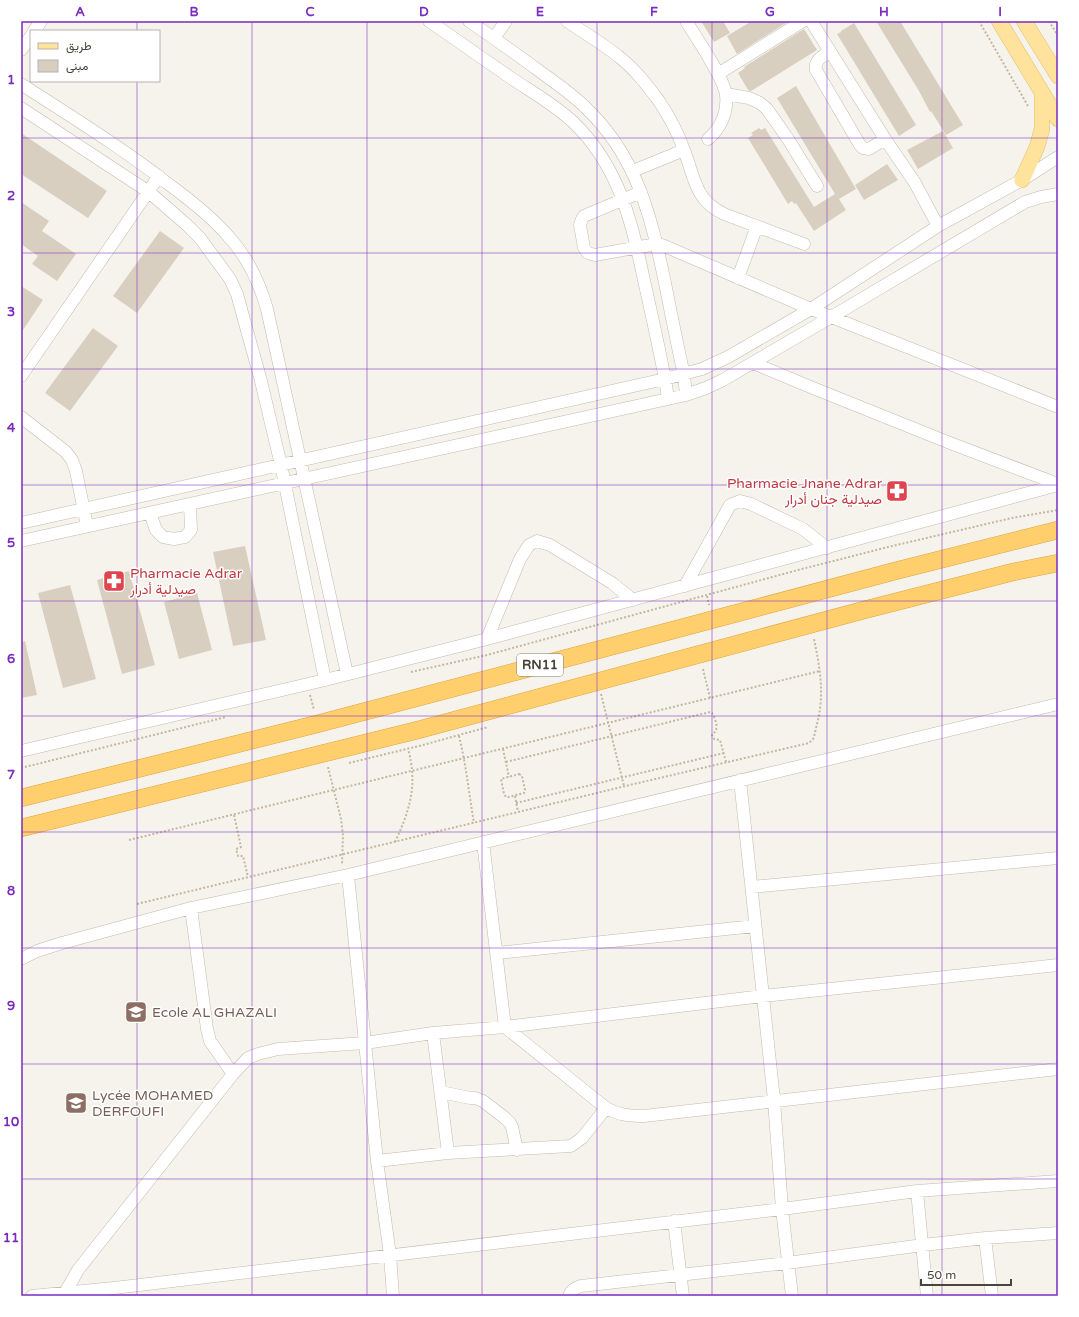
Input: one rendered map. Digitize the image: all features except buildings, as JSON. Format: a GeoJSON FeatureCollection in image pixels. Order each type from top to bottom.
{"type":"FeatureCollection","features":[{"type":"Feature","properties":{"kind":"highway","name":"RN11"},"geometry":{"type":"LineString","coordinates":[[21,798],[317,724],[895,570],[1058,530]]}},
{"type":"Feature","properties":{"kind":"highway","name":"RN11"},"geometry":{"type":"LineString","coordinates":[[21,828],[425,728],[856,612],[1058,562]]}},
{"type":"Feature","properties":{"kind":"main road"},"geometry":{"type":"LineString","coordinates":[[999,21],[1058,119]]}},
{"type":"Feature","properties":{"kind":"main road"},"geometry":{"type":"LineString","coordinates":[[1024,21],[1058,76]]}},
{"type":"Feature","properties":{"kind":"main road"},"geometry":{"type":"LineString","coordinates":[[1022,180],[1037,147],[1042,129],[1042,92]]}},
{"type":"Feature","properties":{"kind":"street"},"geometry":{"type":"LineString","coordinates":[[35,30],[41,21]]}},
{"type":"Feature","properties":{"kind":"street"},"geometry":{"type":"LineString","coordinates":[[429,21],[554,107],[572,121],[587,136],[600,153],[614,176],[629,214],[666,380],[668,399]]}},
{"type":"Feature","properties":{"kind":"street"},"geometry":{"type":"LineString","coordinates":[[469,21],[570,94],[586,108],[612,137],[633,172],[642,192],[652,222],[684,375],[686,395]]}},
{"type":"Feature","properties":{"kind":"street"},"geometry":{"type":"LineString","coordinates":[[494,38],[506,21]]}},
{"type":"Feature","properties":{"kind":"street"},"geometry":{"type":"LineString","coordinates":[[567,21],[618,56],[636,73],[660,102],[670,119],[684,150],[697,189],[707,203],[714,209],[724,214],[804,244]]}},
{"type":"Feature","properties":{"kind":"street"},"geometry":{"type":"LineString","coordinates":[[686,21],[718,74],[726,94],[724,116],[720,125],[708,138]]}},
{"type":"Feature","properties":{"kind":"street"},"geometry":{"type":"LineString","coordinates":[[718,74],[803,21]]}},
{"type":"Feature","properties":{"kind":"street"},"geometry":{"type":"LineString","coordinates":[[811,21],[885,139],[915,183],[938,226]]}},
{"type":"Feature","properties":{"kind":"street"},"geometry":{"type":"LineString","coordinates":[[21,50],[30,37]]}},
{"type":"Feature","properties":{"kind":"street"},"geometry":{"type":"LineString","coordinates":[[830,51],[818,60],[816,70],[860,145],[863,148],[869,149],[885,139]]}},
{"type":"Feature","properties":{"kind":"street"},"geometry":{"type":"LineString","coordinates":[[21,84],[135,158],[185,196],[229,237],[255,275],[267,308],[347,674]]}},
{"type":"Feature","properties":{"kind":"street"},"geometry":{"type":"LineString","coordinates":[[726,94],[749,98],[760,102],[767,109],[788,138],[818,186]]}},
{"type":"Feature","properties":{"kind":"street"},"geometry":{"type":"LineString","coordinates":[[21,108],[149,192],[200,238],[230,279],[237,294],[248,334],[281,465],[325,680]]}},
{"type":"Feature","properties":{"kind":"street"},"geometry":{"type":"LineString","coordinates":[[633,172],[684,150]]}},
{"type":"Feature","properties":{"kind":"street"},"geometry":{"type":"LineString","coordinates":[[21,523],[684,375],[728,357],[811,309],[938,226],[1022,180],[1058,157]]}},
{"type":"Feature","properties":{"kind":"street"},"geometry":{"type":"LineString","coordinates":[[21,376],[159,176]]}},
{"type":"Feature","properties":{"kind":"street"},"geometry":{"type":"LineString","coordinates":[[642,192],[584,216],[580,222],[580,225],[584,248],[588,253],[595,255],[657,244],[662,245],[811,309],[833,316],[1058,407]]}},
{"type":"Feature","properties":{"kind":"street"},"geometry":{"type":"LineString","coordinates":[[21,541],[686,395],[706,388],[753,363],[1025,202],[1041,196],[1058,194]]}},
{"type":"Feature","properties":{"kind":"street"},"geometry":{"type":"LineString","coordinates":[[738,278],[757,226]]}},
{"type":"Feature","properties":{"kind":"street"},"geometry":{"type":"LineString","coordinates":[[753,363],[950,443],[1058,484]]}},
{"type":"Feature","properties":{"kind":"street"},"geometry":{"type":"LineString","coordinates":[[21,418],[66,452],[72,460],[76,471],[87,526]]}},
{"type":"Feature","properties":{"kind":"street"},"geometry":{"type":"LineString","coordinates":[[21,751],[325,680],[487,639],[827,548],[1058,484]]}},
{"type":"Feature","properties":{"kind":"street"},"geometry":{"type":"LineString","coordinates":[[685,586],[730,505],[740,501],[751,504],[803,529],[827,548]]}},
{"type":"Feature","properties":{"kind":"street"},"geometry":{"type":"LineString","coordinates":[[150,512],[156,530],[163,537],[174,539],[185,537],[191,530],[190,504]]}},
{"type":"Feature","properties":{"kind":"street"},"geometry":{"type":"LineString","coordinates":[[487,639],[520,559],[529,545],[537,541],[550,545],[612,583],[633,600]]}},
{"type":"Feature","properties":{"kind":"street"},"geometry":{"type":"LineString","coordinates":[[21,960],[37,951],[62,943],[191,908],[345,875],[1058,704]]}},
{"type":"Feature","properties":{"kind":"street"},"geometry":{"type":"LineString","coordinates":[[740,780],[774,1100],[782,1209],[792,1296]]}},
{"type":"Feature","properties":{"kind":"street"},"geometry":{"type":"LineString","coordinates":[[483,842],[505,1027],[606,1108],[615,1113],[630,1116],[644,1116],[774,1100],[1058,1069]]}},
{"type":"Feature","properties":{"kind":"street"},"geometry":{"type":"LineString","coordinates":[[752,887],[1058,858]]}},
{"type":"Feature","properties":{"kind":"street"},"geometry":{"type":"LineString","coordinates":[[345,875],[377,1161],[390,1255],[393,1296]]}},
{"type":"Feature","properties":{"kind":"street"},"geometry":{"type":"LineString","coordinates":[[191,908],[207,1029],[210,1041],[233,1074]]}},
{"type":"Feature","properties":{"kind":"street"},"geometry":{"type":"LineString","coordinates":[[497,953],[755,926]]}},
{"type":"Feature","properties":{"kind":"street"},"geometry":{"type":"LineString","coordinates":[[65,1295],[78,1270],[233,1074],[248,1058],[258,1054],[278,1049],[365,1043],[433,1033],[505,1027],[763,996],[1058,965]]}},
{"type":"Feature","properties":{"kind":"street"},"geometry":{"type":"LineString","coordinates":[[433,1033],[448,1153]]}},
{"type":"Feature","properties":{"kind":"street"},"geometry":{"type":"LineString","coordinates":[[441,1092],[484,1101],[510,1123],[517,1150]]}},
{"type":"Feature","properties":{"kind":"street"},"geometry":{"type":"LineString","coordinates":[[377,1161],[448,1153],[571,1146],[582,1138],[606,1108]]}},
{"type":"Feature","properties":{"kind":"street"},"geometry":{"type":"LineString","coordinates":[[32,1296],[65,1295],[782,1209],[917,1191],[1058,1180]]}},
{"type":"Feature","properties":{"kind":"street"},"geometry":{"type":"LineString","coordinates":[[917,1191],[927,1296]]}},
{"type":"Feature","properties":{"kind":"street"},"geometry":{"type":"LineString","coordinates":[[674,1221],[683,1296]]}},
{"type":"Feature","properties":{"kind":"street"},"geometry":{"type":"LineString","coordinates":[[569,1296],[571,1291],[581,1286],[680,1276],[922,1245],[985,1238],[1058,1233]]}},
{"type":"Feature","properties":{"kind":"street"},"geometry":{"type":"LineString","coordinates":[[985,1238],[992,1296]]}},
{"type":"Feature","properties":{"kind":"path"},"geometry":{"type":"LineString","coordinates":[[979,21],[1030,109]]}},
{"type":"Feature","properties":{"kind":"path"},"geometry":{"type":"LineString","coordinates":[[1049,21],[1058,36]]}},
{"type":"Feature","properties":{"kind":"path"},"geometry":{"type":"LineString","coordinates":[[137,904],[809,742],[813,739],[820,709],[820,671],[814,639]]}},
{"type":"Feature","properties":{"kind":"path"},"geometry":{"type":"LineString","coordinates":[[129,840],[820,671]]}},
{"type":"Feature","properties":{"kind":"path"},"geometry":{"type":"LineString","coordinates":[[307,684],[317,724]]}},
{"type":"Feature","properties":{"kind":"path"},"geometry":{"type":"LineString","coordinates":[[600,694],[624,786]]}},
{"type":"Feature","properties":{"kind":"path"},"geometry":{"type":"LineString","coordinates":[[506,762],[711,712],[714,715],[717,728],[712,735],[714,739],[720,740],[726,762]]}},
{"type":"Feature","properties":{"kind":"path"},"geometry":{"type":"LineString","coordinates":[[459,736],[465,759],[474,822]]}},
{"type":"Feature","properties":{"kind":"path"},"geometry":{"type":"LineString","coordinates":[[394,842],[407,815],[411,801],[413,786],[411,759],[408,749]]}},
{"type":"Feature","properties":{"kind":"path"},"geometry":{"type":"LineString","coordinates":[[503,749],[509,777]]}},
{"type":"Feature","properties":{"kind":"path"},"geometry":{"type":"LineString","coordinates":[[324,753],[341,820],[343,835],[342,855],[345,875]]}},
{"type":"Feature","properties":{"kind":"path"},"geometry":{"type":"LineString","coordinates":[[516,803],[724,753]]}},
{"type":"Feature","properties":{"kind":"path"},"geometry":{"type":"LineString","coordinates":[[522,775],[525,792],[514,796],[507,797],[504,794],[501,780],[502,778],[522,775]]}},
{"type":"Feature","properties":{"kind":"path"},"geometry":{"type":"LineString","coordinates":[[514,796],[518,812]]}},
{"type":"Feature","properties":{"kind":"path"},"geometry":{"type":"LineString","coordinates":[[234,815],[241,846],[236,849],[237,854],[238,856],[243,856],[248,877]]}},
{"type":"Feature","properties":{"kind":"place","name":"Pharmacie Jnane Adrar صيدلية جنان أدرار"},"geometry":{"type":"Point","coordinates":[897,491]}},
{"type":"Feature","properties":{"kind":"place","name":"Pharmacie Adrar صيدلية أدرار"},"geometry":{"type":"Point","coordinates":[114,581]}},
{"type":"Feature","properties":{"kind":"place","name":"Ecole AL GHAZALI"},"geometry":{"type":"Point","coordinates":[136,1012]}},
{"type":"Feature","properties":{"kind":"place","name":"Lycée MOHAMED DERFOUFI"},"geometry":{"type":"Point","coordinates":[76,1103]}}]}
